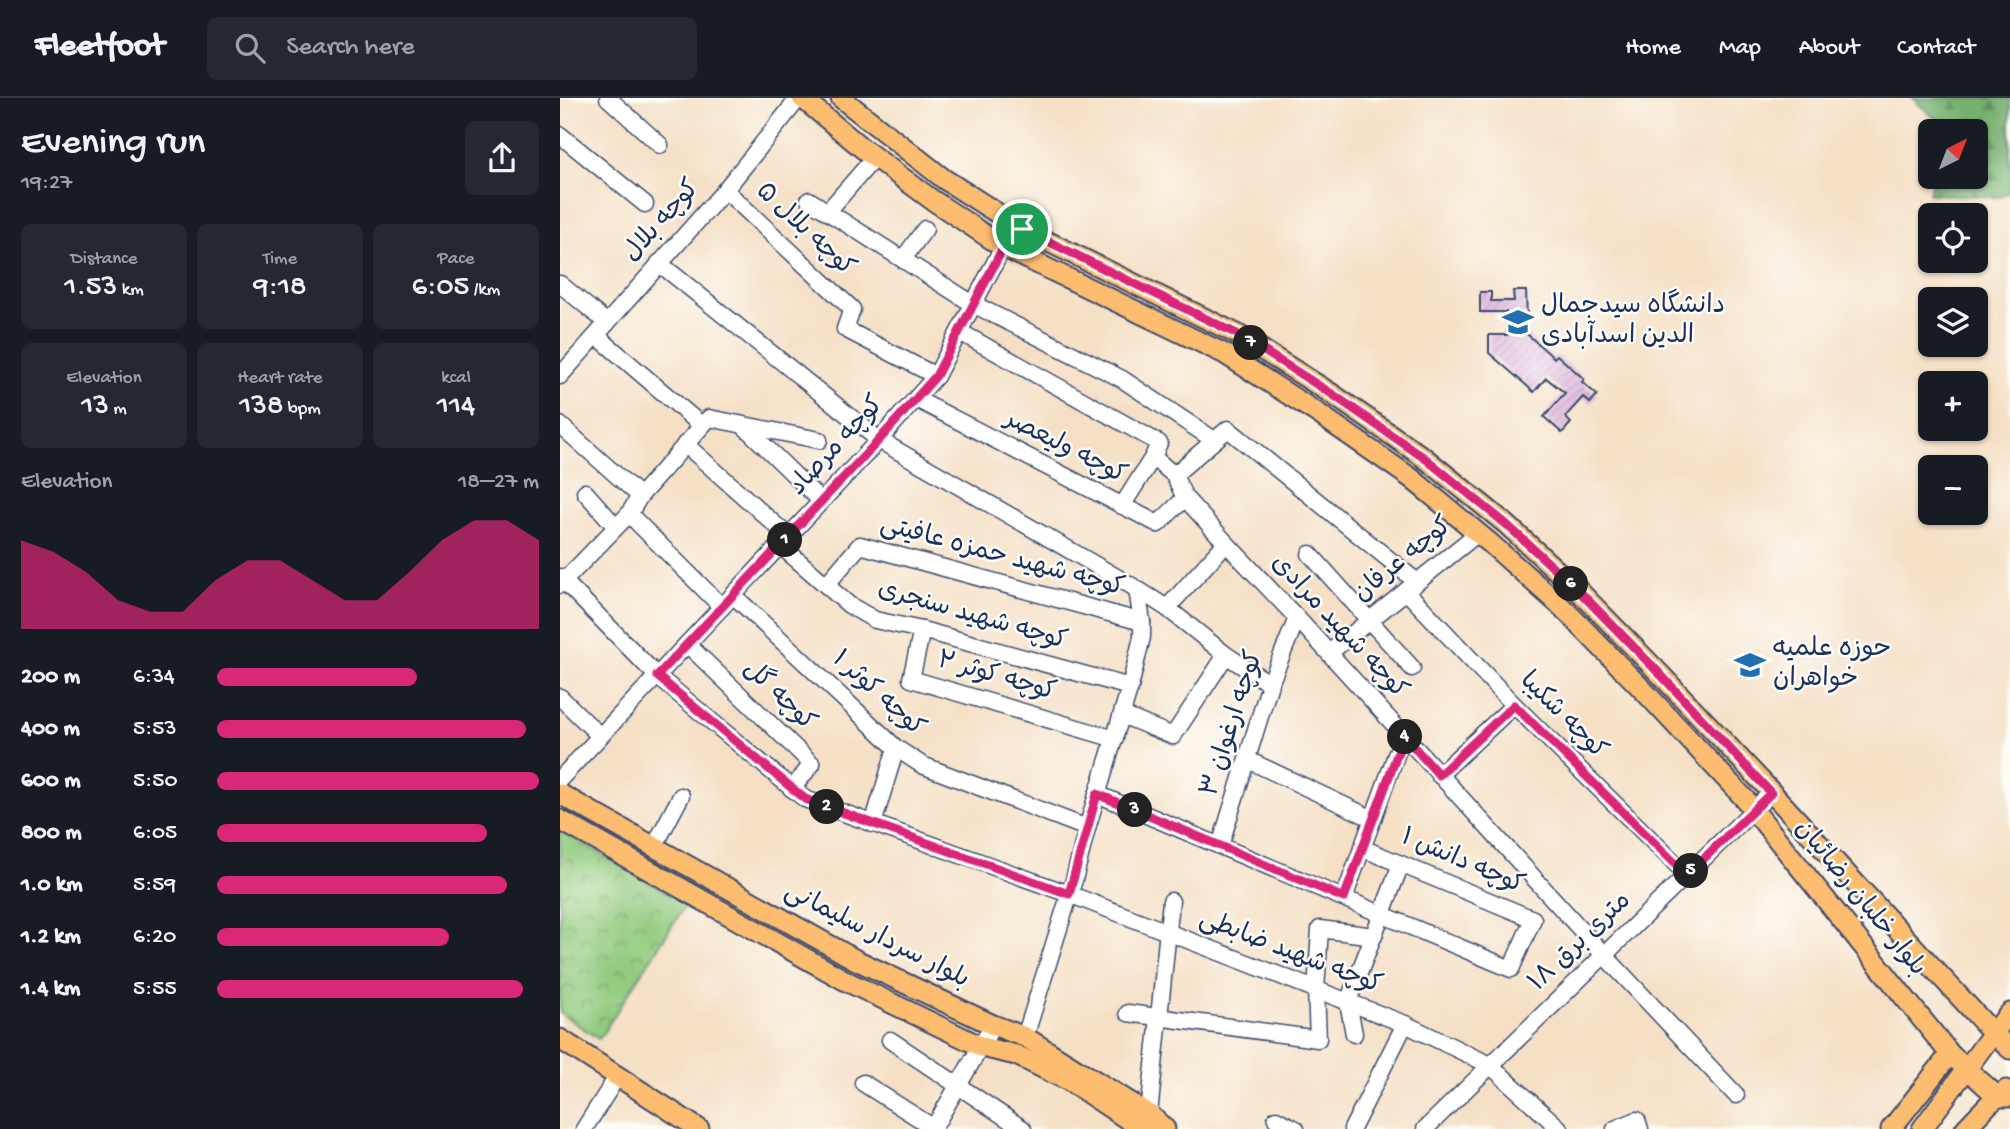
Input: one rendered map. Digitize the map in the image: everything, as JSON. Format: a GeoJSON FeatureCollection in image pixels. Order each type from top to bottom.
{"type":"FeatureCollection","features":[{"type":"Feature","properties":{"kind":"main road","name":"بلوار خلبان رضائیان"},"geometry":{"type":"LineString","coordinates":[[800,98],[931,199],[1003,247],[1225,354],[1319,414],[1411,478],[1478,533],[1563,608],[1754,809],[1950,1054],[2003,1099]]}},
{"type":"Feature","properties":{"kind":"main road","name":"بلوار خلبان رضائیان"},"geometry":{"type":"LineString","coordinates":[[841,98],[944,179],[1015,225],[1237,334],[1332,394],[1426,459],[1506,524],[1579,591],[1661,675],[2010,1049]]}},
{"type":"Feature","properties":{"kind":"main road"},"geometry":{"type":"LineString","coordinates":[[1003,247],[1015,225]]}},
{"type":"Feature","properties":{"kind":"main road","name":"بلوار سردار سلیمانی"},"geometry":{"type":"LineString","coordinates":[[560,794],[856,960],[993,1026],[1071,1082],[1165,1129]]}},
{"type":"Feature","properties":{"kind":"main road","name":"بلوار سردار سلیمانی"},"geometry":{"type":"LineString","coordinates":[[560,820],[846,981],[982,1047],[1021,1046]]}},
{"type":"Feature","properties":{"kind":"main road"},"geometry":{"type":"LineString","coordinates":[[1922,1129],[2010,1013]]}},
{"type":"Feature","properties":{"kind":"main road"},"geometry":{"type":"LineString","coordinates":[[560,1039],[699,1129]]}},
{"type":"Feature","properties":{"kind":"main road"},"geometry":{"type":"LineString","coordinates":[[1891,1129],[1950,1054]]}},
{"type":"Feature","properties":{"kind":"main road"},"geometry":{"type":"LineString","coordinates":[[1965,1129],[2003,1099]]}},
{"type":"Feature","properties":{"kind":"main road"},"geometry":{"type":"LineString","coordinates":[[1974,1129],[2003,1099]]}},
{"type":"Feature","properties":{"kind":"street"},"geometry":{"type":"LineString","coordinates":[[608,98],[660,145]]}},
{"type":"Feature","properties":{"kind":"street","name":"کوچه بلال"},"geometry":{"type":"LineString","coordinates":[[560,376],[724,190],[800,98]]}},
{"type":"Feature","properties":{"kind":"street"},"geometry":{"type":"LineString","coordinates":[[560,135],[645,204]]}},
{"type":"Feature","properties":{"kind":"street"},"geometry":{"type":"LineString","coordinates":[[828,211],[875,157]]}},
{"type":"Feature","properties":{"kind":"street","name":"کوچه بلال ۵"},"geometry":{"type":"LineString","coordinates":[[724,190],[852,309],[845,329],[936,376]]}},
{"type":"Feature","properties":{"kind":"street"},"geometry":{"type":"LineString","coordinates":[[809,200],[973,304],[1122,379],[1214,440],[1174,475]]}},
{"type":"Feature","properties":{"kind":"street"},"geometry":{"type":"LineString","coordinates":[[903,260],[925,229]]}},
{"type":"Feature","properties":{"kind":"street","name":"کوچه مرصاد"},"geometry":{"type":"LineString","coordinates":[[560,779],[936,376],[1003,247]]}},
{"type":"Feature","properties":{"kind":"street"},"geometry":{"type":"LineString","coordinates":[[659,262],[879,440],[1137,589],[1270,684]]}},
{"type":"Feature","properties":{"kind":"street"},"geometry":{"type":"LineString","coordinates":[[560,284],[602,330],[705,421],[819,440]]}},
{"type":"Feature","properties":{"kind":"street","name":"کوچه شهید مرادی"},"geometry":{"type":"LineString","coordinates":[[960,332],[1156,450],[1174,475],[1185,498],[1736,1095]]}},
{"type":"Feature","properties":{"kind":"street","name":"کوچه ولیعصر"},"geometry":{"type":"LineString","coordinates":[[916,399],[1158,524],[1185,498]]}},
{"type":"Feature","properties":{"kind":"street"},"geometry":{"type":"LineString","coordinates":[[561,581],[629,514],[640,496],[705,421]]}},
{"type":"Feature","properties":{"kind":"street"},"geometry":{"type":"LineString","coordinates":[[560,425],[640,496]]}},
{"type":"Feature","properties":{"kind":"street"},"geometry":{"type":"LineString","coordinates":[[744,426],[821,501]]}},
{"type":"Feature","properties":{"kind":"street","name":"کوچه شکیبا"},"geometry":{"type":"LineString","coordinates":[[1214,440],[1228,429],[1412,587],[1514,705],[1687,875]]}},
{"type":"Feature","properties":{"kind":"street","name":"کوچه شهید سنجری"},"geometry":{"type":"LineString","coordinates":[[685,444],[784,540],[825,585],[849,605],[875,620],[922,630],[1130,687]]}},
{"type":"Feature","properties":{"kind":"street"},"geometry":{"type":"LineString","coordinates":[[1122,506],[1156,450]]}},
{"type":"Feature","properties":{"kind":"street"},"geometry":{"type":"LineString","coordinates":[[584,492],[616,527]]}},
{"type":"Feature","properties":{"kind":"street","name":"کوچه کوثر ۱"},"geometry":{"type":"LineString","coordinates":[[629,514],[896,748],[922,765],[1087,828]]}},
{"type":"Feature","properties":{"kind":"street","name":"کوچه عرفان"},"geometry":{"type":"LineString","coordinates":[[1329,653],[1478,533]]}},
{"type":"Feature","properties":{"kind":"street"},"geometry":{"type":"LineString","coordinates":[[1167,608],[1226,543]]}},
{"type":"Feature","properties":{"kind":"street","name":"کوچه شهید حمزه عافیتی"},"geometry":{"type":"LineString","coordinates":[[825,585],[860,545],[1142,622]]}},
{"type":"Feature","properties":{"kind":"street"},"geometry":{"type":"LineString","coordinates":[[1310,554],[1412,668]]}},
{"type":"Feature","properties":{"kind":"street","name":"کوچه شهید ضابطی"},"geometry":{"type":"LineString","coordinates":[[561,581],[657,676],[805,799],[1069,894],[1405,1024],[1490,1065],[1560,1129]]}},
{"type":"Feature","properties":{"kind":"street"},"geometry":{"type":"LineString","coordinates":[[1021,1046],[1130,687],[1142,637],[1137,589]]}},
{"type":"Feature","properties":{"kind":"street","name":"کوچه ارغوان ۳"},"geometry":{"type":"LineString","coordinates":[[1220,846],[1270,684],[1297,618]]}},
{"type":"Feature","properties":{"kind":"street","name":"کوچه کوثر ۲"},"geometry":{"type":"LineString","coordinates":[[922,630],[911,679],[1115,739]]}},
{"type":"Feature","properties":{"kind":"street","name":"کوچه گل"},"geometry":{"type":"LineString","coordinates":[[687,644],[812,764],[792,789]]}},
{"type":"Feature","properties":{"kind":"street"},"geometry":{"type":"LineString","coordinates":[[1122,715],[1173,736],[1226,655]]}},
{"type":"Feature","properties":{"kind":"street"},"geometry":{"type":"LineString","coordinates":[[560,697],[600,736]]}},
{"type":"Feature","properties":{"kind":"street"},"geometry":{"type":"LineString","coordinates":[[1439,775],[1514,705]]}},
{"type":"Feature","properties":{"kind":"street"},"geometry":{"type":"LineString","coordinates":[[1344,898],[1404,736]]}},
{"type":"Feature","properties":{"kind":"street"},"geometry":{"type":"LineString","coordinates":[[873,824],[896,748]]}},
{"type":"Feature","properties":{"kind":"street"},"geometry":{"type":"LineString","coordinates":[[1248,760],[1373,819]]}},
{"type":"Feature","properties":{"kind":"street","name":"۱۸ متری برق"},"geometry":{"type":"LineString","coordinates":[[1425,1129],[1771,793]]}},
{"type":"Feature","properties":{"kind":"street"},"geometry":{"type":"LineString","coordinates":[[1097,794],[1382,914]]}},
{"type":"Feature","properties":{"kind":"street"},"geometry":{"type":"LineString","coordinates":[[654,847],[681,796]]}},
{"type":"Feature","properties":{"kind":"street","name":"کوچه دانش ۱"},"geometry":{"type":"LineString","coordinates":[[1362,848],[1532,919],[1511,969],[1382,914]]}},
{"type":"Feature","properties":{"kind":"street"},"geometry":{"type":"LineString","coordinates":[[1354,1034],[1348,1002],[1401,864]]}},
{"type":"Feature","properties":{"kind":"street"},"geometry":{"type":"LineString","coordinates":[[1146,1121],[1171,901]]}},
{"type":"Feature","properties":{"kind":"street"},"geometry":{"type":"LineString","coordinates":[[1128,1013],[1318,1039],[1316,990],[1320,929],[1374,936]]}},
{"type":"Feature","properties":{"kind":"street"},"geometry":{"type":"LineString","coordinates":[[1352,1129],[1405,1024]]}},
{"type":"Feature","properties":{"kind":"street"},"geometry":{"type":"LineString","coordinates":[[863,1083],[933,1128],[993,1026]]}},
{"type":"Feature","properties":{"kind":"street"},"geometry":{"type":"LineString","coordinates":[[890,1041],[1023,1129]]}},
{"type":"Feature","properties":{"kind":"street"},"geometry":{"type":"LineString","coordinates":[[583,1129],[617,1077]]}},
{"type":"Feature","properties":{"kind":"street"},"geometry":{"type":"LineString","coordinates":[[1276,1118],[1296,1129]]}},
{"type":"Feature","properties":{"kind":"street"},"geometry":{"type":"LineString","coordinates":[[1615,1129],[1637,1120],[1640,1129]]}},
{"type":"Feature","properties":{"kind":"green space"},"geometry":{"type":"Polygon","coordinates":[[[1912,98],[2010,98],[2010,192],[1998,197],[1929,194],[1930,189],[1988,189],[1988,119],[1935,119],[1912,98]]]}},
{"type":"Feature","properties":{"kind":"green space"},"geometry":{"type":"Polygon","coordinates":[[[560,830],[686,904],[599,1039],[560,1013],[560,830]]]}},
{"type":"Feature","properties":{"kind":"building"},"geometry":{"type":"Polygon","coordinates":[[[1513,291],[1526,291],[1527,320],[1511,320],[1554,358],[1557,355],[1584,379],[1582,382],[1597,395],[1590,403],[1583,397],[1565,417],[1571,423],[1562,433],[1544,417],[1565,393],[1546,378],[1534,392],[1489,353],[1489,335],[1507,335],[1506,312],[1480,312],[1480,292],[1491,292],[1491,301],[1514,301],[1513,291]]]}},
{"type":"Feature","properties":{"kind":"place","name":"دانشگاه سیدجمال الدین اسدآبادی"},"geometry":{"type":"Point","coordinates":[1518,322]}},
{"type":"Feature","properties":{"kind":"place","name":"حوزه علمیه خواهران"},"geometry":{"type":"Point","coordinates":[1750,665]}},
{"type":"Feature","properties":{"kind":"route"},"geometry":{"type":"LineString","coordinates":[[1015,225],[1022,229],[1237,334],[1332,394],[1426,459],[1506,524],[1579,591],[1771,793],[1687,875],[1514,705],[1439,775],[1404,736],[1344,898],[1097,794],[1069,894],[805,799],[657,676],[936,376],[1015,225]]}}]}
